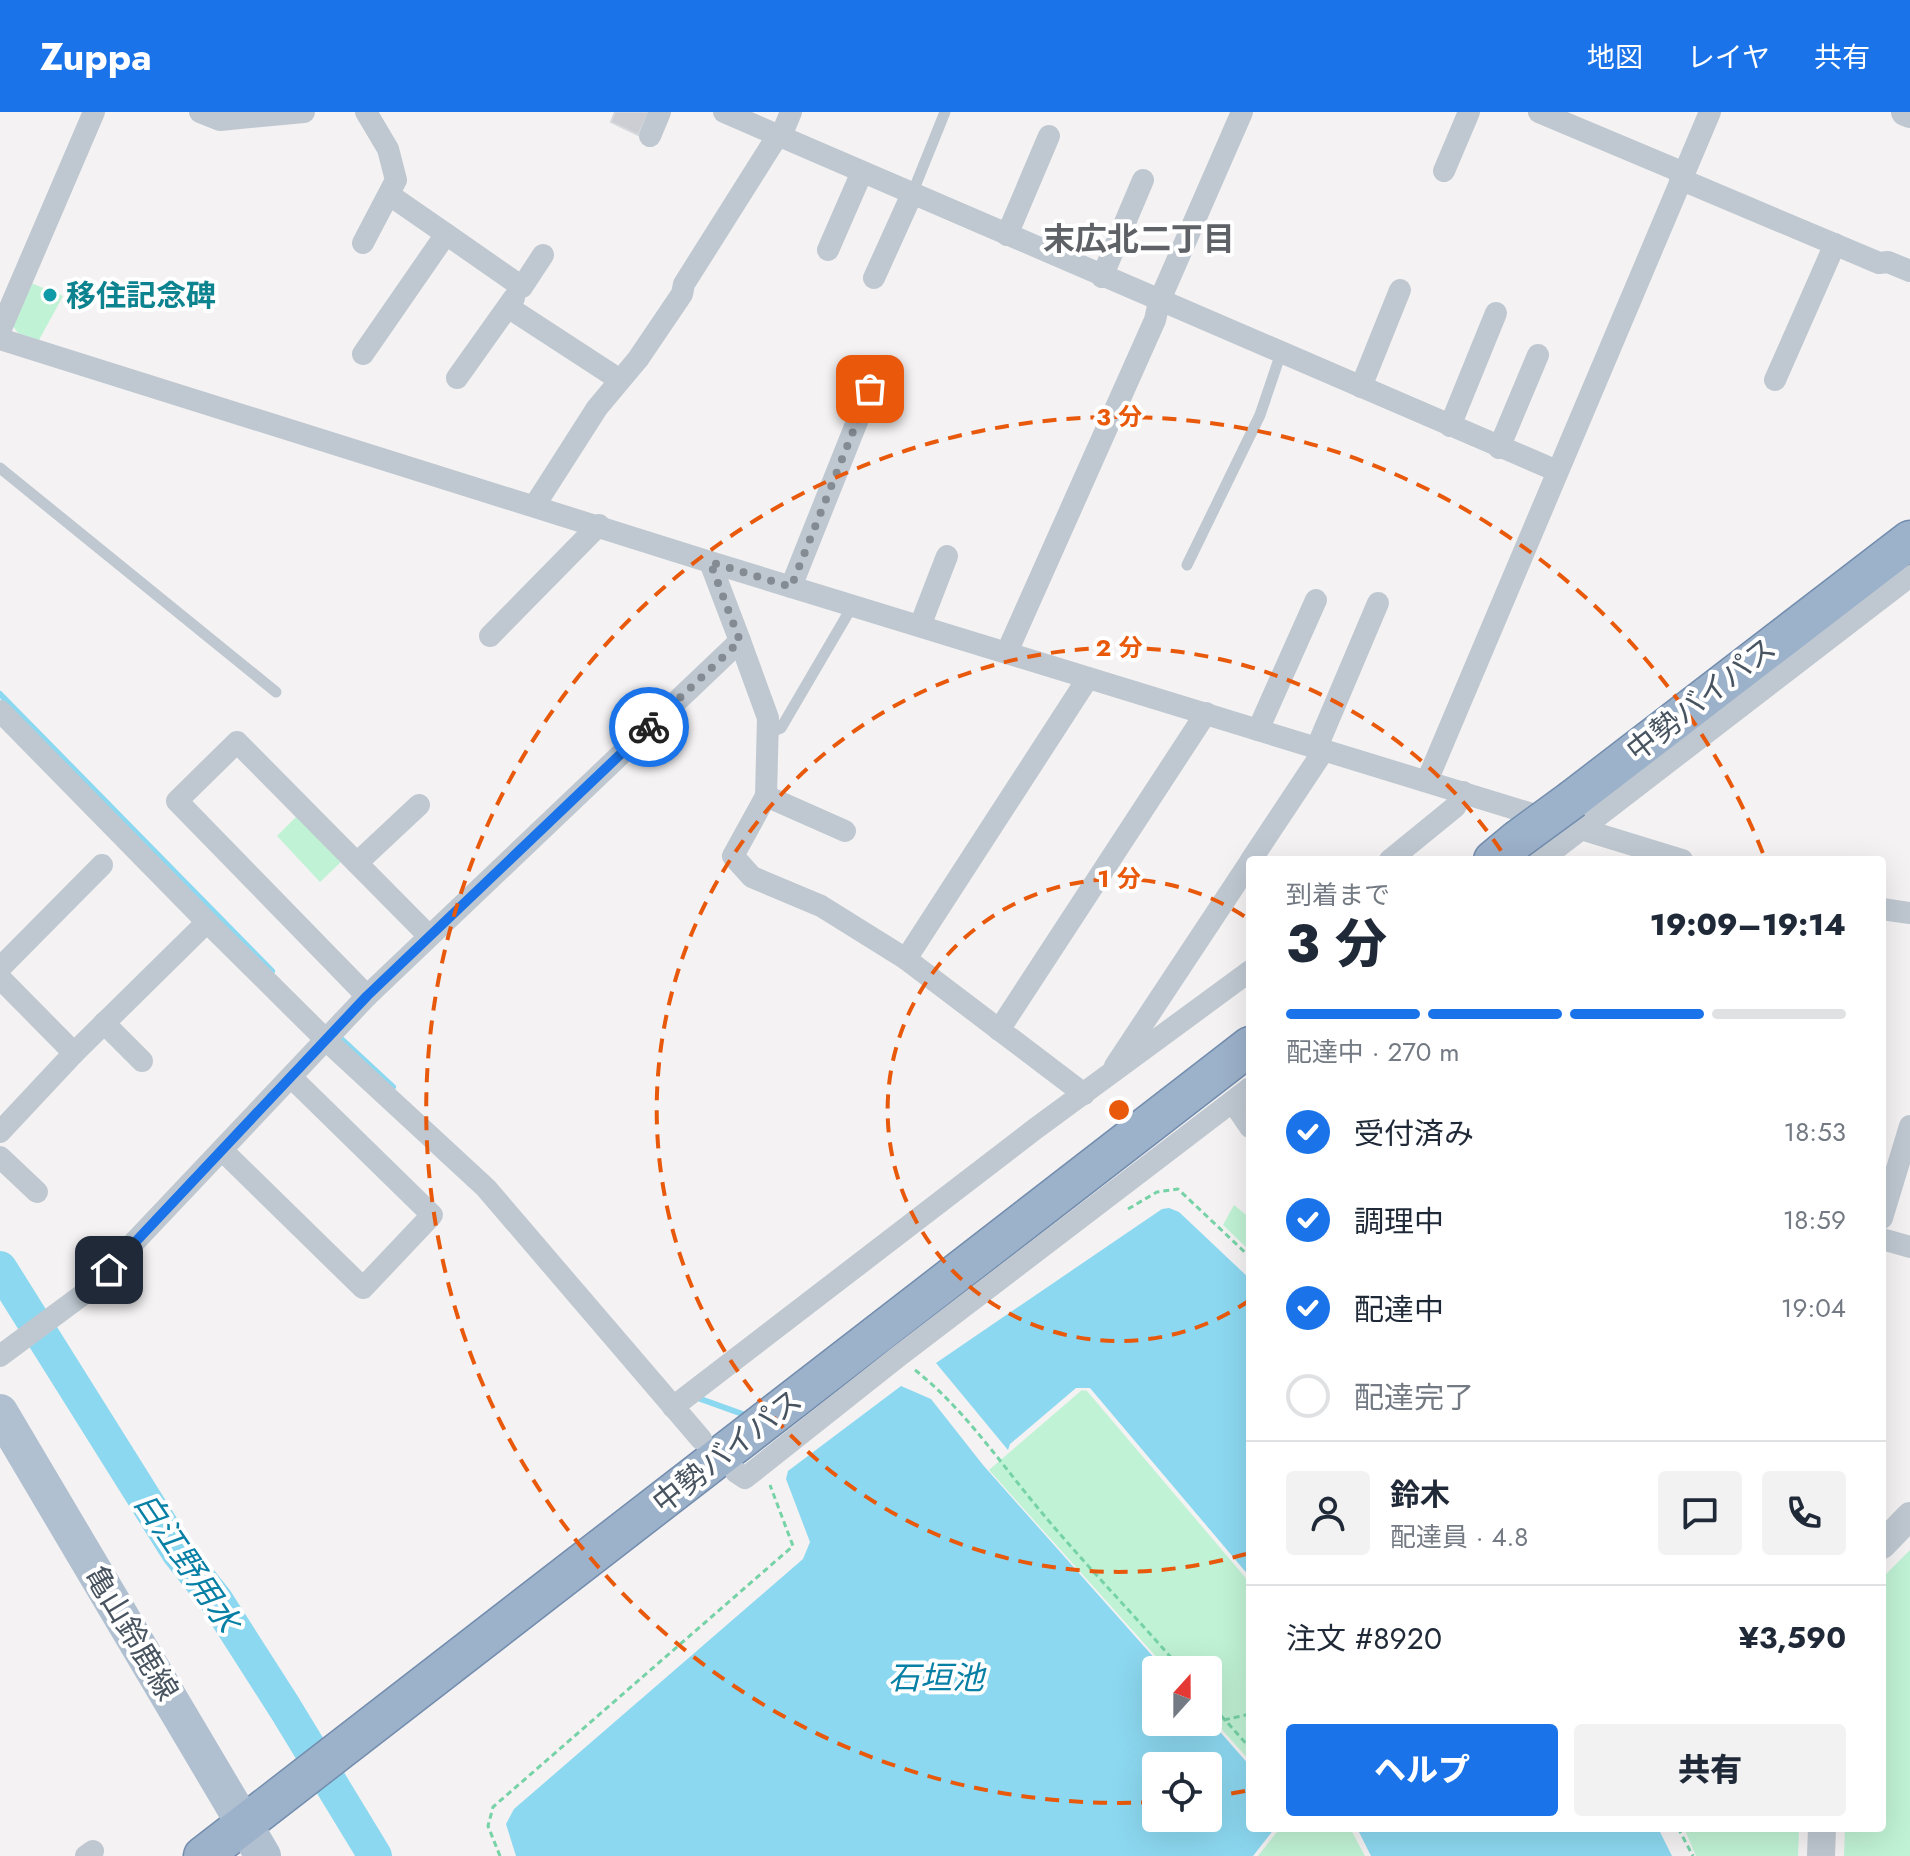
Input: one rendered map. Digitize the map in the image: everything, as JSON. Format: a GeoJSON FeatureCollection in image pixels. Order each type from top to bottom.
{"type":"FeatureCollection","features":[{"type":"Feature","properties":{"kind":"highway","name":"中勢バイパス"},"geometry":{"type":"LineString","coordinates":[[1517,853],[1577,814],[1910,540]]}},
{"type":"Feature","properties":{"kind":"highway","name":"中勢バイパス"},"geometry":{"type":"LineString","coordinates":[[203,1856],[254,1841],[1246,1049]]}},
{"type":"Feature","properties":{"kind":"main road","name":"亀山鈴鹿線"},"geometry":{"type":"LineString","coordinates":[[0,1412],[254,1841]]}},
{"type":"Feature","properties":{"kind":"street"},"geometry":{"type":"LineString","coordinates":[[0,331],[94,112]]}},
{"type":"Feature","properties":{"kind":"street"},"geometry":{"type":"LineString","coordinates":[[200,112],[220,120],[304,112]]}},
{"type":"Feature","properties":{"kind":"street"},"geometry":{"type":"LineString","coordinates":[[363,243],[391,196],[396,180],[388,149],[366,112]]}},
{"type":"Feature","properties":{"kind":"street"},"geometry":{"type":"LineString","coordinates":[[650,136],[660,112]]}},
{"type":"Feature","properties":{"kind":"street"},"geometry":{"type":"LineString","coordinates":[[724,112],[1557,471]]}},
{"type":"Feature","properties":{"kind":"street"},"geometry":{"type":"LineString","coordinates":[[535,505],[597,408],[682,294],[728,212],[791,112]]}},
{"type":"Feature","properties":{"kind":"street"},"geometry":{"type":"LineString","coordinates":[[1007,652],[1149,334],[1159,302],[1242,112]]}},
{"type":"Feature","properties":{"kind":"street"},"geometry":{"type":"LineString","coordinates":[[1444,171],[1469,112]]}},
{"type":"Feature","properties":{"kind":"street"},"geometry":{"type":"LineString","coordinates":[[1539,112],[1879,263],[1888,262],[1910,271]]}},
{"type":"Feature","properties":{"kind":"street"},"geometry":{"type":"LineString","coordinates":[[1427,781],[1710,112]]}},
{"type":"Feature","properties":{"kind":"street"},"geometry":{"type":"LineString","coordinates":[[1007,235],[1049,136]]}},
{"type":"Feature","properties":{"kind":"street"},"geometry":{"type":"LineString","coordinates":[[828,250],[862,172]]}},
{"type":"Feature","properties":{"kind":"street"},"geometry":{"type":"LineString","coordinates":[[1102,277],[1143,180]]}},
{"type":"Feature","properties":{"kind":"street"},"geometry":{"type":"LineString","coordinates":[[874,278],[912,194]]}},
{"type":"Feature","properties":{"kind":"street"},"geometry":{"type":"LineString","coordinates":[[391,196],[522,287]]}},
{"type":"Feature","properties":{"kind":"street"},"geometry":{"type":"LineString","coordinates":[[363,354],[446,234]]}},
{"type":"Feature","properties":{"kind":"street"},"geometry":{"type":"LineString","coordinates":[[1775,380],[1835,244]]}},
{"type":"Feature","properties":{"kind":"street"},"geometry":{"type":"LineString","coordinates":[[457,378],[543,255]]}},
{"type":"Feature","properties":{"kind":"street"},"geometry":{"type":"LineString","coordinates":[[1361,387],[1400,290]]}},
{"type":"Feature","properties":{"kind":"street"},"geometry":{"type":"LineString","coordinates":[[508,307],[620,380]]}},
{"type":"Feature","properties":{"kind":"street"},"geometry":{"type":"LineString","coordinates":[[1450,426],[1496,313]]}},
{"type":"Feature","properties":{"kind":"street"},"geometry":{"type":"LineString","coordinates":[[0,339],[1320,749],[1463,792],[1577,814],[1641,855]]}},
{"type":"Feature","properties":{"kind":"street"},"geometry":{"type":"LineString","coordinates":[[1499,448],[1538,355]]}},
{"type":"Feature","properties":{"kind":"street"},"geometry":{"type":"LineString","coordinates":[[791,587],[870,389]]}},
{"type":"Feature","properties":{"kind":"street"},"geometry":{"type":"LineString","coordinates":[[490,636],[599,525]]}},
{"type":"Feature","properties":{"kind":"street"},"geometry":{"type":"LineString","coordinates":[[920,626],[947,556]]}},
{"type":"Feature","properties":{"kind":"street"},"geometry":{"type":"LineString","coordinates":[[710,562],[768,718],[766,796],[733,856],[752,877],[821,906],[906,959],[1084,1094]]}},
{"type":"Feature","properties":{"kind":"street"},"geometry":{"type":"LineString","coordinates":[[1577,814],[1910,576]]}},
{"type":"Feature","properties":{"kind":"street"},"geometry":{"type":"LineString","coordinates":[[1258,730],[1316,600]]}},
{"type":"Feature","properties":{"kind":"street"},"geometry":{"type":"LineString","coordinates":[[1254,856],[1320,749],[1378,603]]}},
{"type":"Feature","properties":{"kind":"street"},"geometry":{"type":"LineString","coordinates":[[0,1356],[89,1290],[428,935],[740,641]]}},
{"type":"Feature","properties":{"kind":"street"},"geometry":{"type":"LineString","coordinates":[[906,959],[1088,678]]}},
{"type":"Feature","properties":{"kind":"street"},"geometry":{"type":"LineString","coordinates":[[0,711],[207,922],[333,1034],[486,1188],[701,1439]]}},
{"type":"Feature","properties":{"kind":"street"},"geometry":{"type":"LineString","coordinates":[[999,1030],[1206,713]]}},
{"type":"Feature","properties":{"kind":"street"},"geometry":{"type":"LineString","coordinates":[[367,996],[177,801],[237,742],[428,935]]}},
{"type":"Feature","properties":{"kind":"street"},"geometry":{"type":"LineString","coordinates":[[1395,856],[1455,807],[1463,792]]}},
{"type":"Feature","properties":{"kind":"street"},"geometry":{"type":"LineString","coordinates":[[766,796],[845,831]]}},
{"type":"Feature","properties":{"kind":"street"},"geometry":{"type":"LineString","coordinates":[[357,863],[419,805]]}},
{"type":"Feature","properties":{"kind":"street"},"geometry":{"type":"LineString","coordinates":[[74,1053],[2,982],[102,865]]}},
{"type":"Feature","properties":{"kind":"street"},"geometry":{"type":"LineString","coordinates":[[1108,1077],[1246,869]]}},
{"type":"Feature","properties":{"kind":"street"},"geometry":{"type":"LineString","coordinates":[[1886,910],[1910,913]]}},
{"type":"Feature","properties":{"kind":"street"},"geometry":{"type":"LineString","coordinates":[[0,1132],[74,1053],[207,922]]}},
{"type":"Feature","properties":{"kind":"street"},"geometry":{"type":"LineString","coordinates":[[673,1407],[1246,974]]}},
{"type":"Feature","properties":{"kind":"street"},"geometry":{"type":"LineString","coordinates":[[104,1023],[142,1061]]}},
{"type":"Feature","properties":{"kind":"street"},"geometry":{"type":"LineString","coordinates":[[223,1151],[363,1288],[393,1257],[432,1215],[292,1078]]}},
{"type":"Feature","properties":{"kind":"street"},"geometry":{"type":"LineString","coordinates":[[736,1472],[745,1478],[899,1356],[1241,1095]]}},
{"type":"Feature","properties":{"kind":"street"},"geometry":{"type":"LineString","coordinates":[[1886,1205],[1910,1126]]}},
{"type":"Feature","properties":{"kind":"street"},"geometry":{"type":"LineString","coordinates":[[0,1157],[37,1192]]}},
{"type":"Feature","properties":{"kind":"street"},"geometry":{"type":"LineString","coordinates":[[1886,1240],[1910,1247]]}},
{"type":"Feature","properties":{"kind":"street"},"geometry":{"type":"LineString","coordinates":[[1886,1541],[1910,1516]]}},
{"type":"Feature","properties":{"kind":"street"},"geometry":{"type":"LineString","coordinates":[[1821,1856],[1822,1832]]}},
{"type":"Feature","properties":{"kind":"lane"},"geometry":{"type":"LineString","coordinates":[[912,194],[945,112]]}},
{"type":"Feature","properties":{"kind":"lane"},"geometry":{"type":"LineString","coordinates":[[1187,565],[1260,415],[1281,353]]}},
{"type":"Feature","properties":{"kind":"lane"},"geometry":{"type":"LineString","coordinates":[[0,468],[276,692]]}},
{"type":"Feature","properties":{"kind":"lane"},"geometry":{"type":"LineString","coordinates":[[767,734],[781,728],[853,605]]}},
{"type":"Feature","properties":{"kind":"path"},"geometry":{"type":"LineString","coordinates":[[1117,1216],[1157,1192],[1178,1189],[1246,1253]]}},
{"type":"Feature","properties":{"kind":"path"},"geometry":{"type":"LineString","coordinates":[[905,1363],[930,1382],[1170,1656]]}},
{"type":"Feature","properties":{"kind":"path"},"geometry":{"type":"LineString","coordinates":[[500,1856],[488,1826],[493,1807],[793,1546],[769,1479]]}},
{"type":"Feature","properties":{"kind":"path"},"geometry":{"type":"LineString","coordinates":[[1224,1720],[1246,1715]]}},
{"type":"Feature","properties":{"kind":"path"},"geometry":{"type":"LineString","coordinates":[[1222,1718],[1246,1744]]}},
{"type":"Feature","properties":{"kind":"path"},"geometry":{"type":"LineString","coordinates":[[1680,1832],[1693,1856]]}},
{"type":"Feature","properties":{"kind":"green space"},"geometry":{"type":"Polygon","coordinates":[[[31,283],[63,296],[39,340],[18,333],[13,326],[31,283]]]}},
{"type":"Feature","properties":{"kind":"green space"},"geometry":{"type":"Polygon","coordinates":[[[297,816],[342,861],[320,882],[277,836],[297,816]]]}},
{"type":"Feature","properties":{"kind":"green space"},"geometry":{"type":"Polygon","coordinates":[[[1234,1205],[1246,1215],[1246,1247],[1223,1225],[1234,1205]]]}},
{"type":"Feature","properties":{"kind":"green space"},"geometry":{"type":"Polygon","coordinates":[[[1082,1390],[1087,1391],[1246,1578],[1246,1757],[1222,1730],[1222,1656],[1155,1656],[989,1470],[1082,1390]]]}},
{"type":"Feature","properties":{"kind":"green space"},"geometry":{"type":"Polygon","coordinates":[[[1910,1550],[1910,1856],[1844,1856],[1845,1832],[1886,1832],[1886,1574],[1910,1550]]]}},
{"type":"Feature","properties":{"kind":"green space"},"geometry":{"type":"Polygon","coordinates":[[[1277,1832],[1352,1832],[1365,1856],[1258,1856],[1277,1832]]]}},
{"type":"Feature","properties":{"kind":"green space"},"geometry":{"type":"Polygon","coordinates":[[[1686,1832],[1799,1832],[1798,1856],[1696,1856],[1686,1832]]]}},
{"type":"Feature","properties":{"kind":"water"},"geometry":{"type":"Polygon","coordinates":[[[1162,1209],[1179,1212],[1246,1275],[1246,1572],[1090,1388],[1076,1388],[1010,1444],[1008,1450],[936,1363],[1162,1209]]]}},
{"type":"Feature","properties":{"kind":"water","name":"石垣池"},"geometry":{"type":"Polygon","coordinates":[[[901,1386],[931,1399],[983,1465],[1153,1656],[1142,1656],[1142,1736],[1222,1734],[1246,1761],[1246,1832],[1272,1832],[1253,1856],[516,1856],[506,1824],[514,1809],[803,1559],[810,1542],[786,1479],[788,1471],[901,1386]]]}},
{"type":"Feature","properties":{"kind":"water"},"geometry":{"type":"Polygon","coordinates":[[[1359,1832],[1660,1832],[1672,1856],[1371,1856],[1359,1832]]]}},
{"type":"Feature","properties":{"kind":"building"},"geometry":{"type":"Polygon","coordinates":[[[615,112],[649,112],[638,135],[611,122],[615,112]]]}},
{"type":"Feature","properties":{"kind":"waterway"},"geometry":{"type":"LineString","coordinates":[[0,694],[272,971]]}},
{"type":"Feature","properties":{"kind":"waterway"},"geometry":{"type":"LineString","coordinates":[[337,1035],[393,1087]]}},
{"type":"Feature","properties":{"kind":"waterway","name":"白江野用水"},"geometry":{"type":"LineString","coordinates":[[0,1268],[178,1552],[216,1600],[285,1708],[375,1856]]}},
{"type":"Feature","properties":{"kind":"waterway"},"geometry":{"type":"LineString","coordinates":[[695,1397],[748,1416]]}},
{"type":"Feature","properties":{"kind":"way so far"},"geometry":{"type":"LineString","coordinates":[[649,727],[740,641],[710,562],[791,587],[870,389]]}},
{"type":"Feature","properties":{"kind":"place","name":"移住記念碑"},"geometry":{"type":"Point","coordinates":[50,295]}},
{"type":"Feature","properties":{"kind":"district","name":"末広北二丁目"},"geometry":{"type":"Point","coordinates":[1139,239]}},
{"type":"Feature","properties":{"kind":"route"},"geometry":{"type":"LineString","coordinates":[[109,1270],[367,996],[649,727]]}}]}
